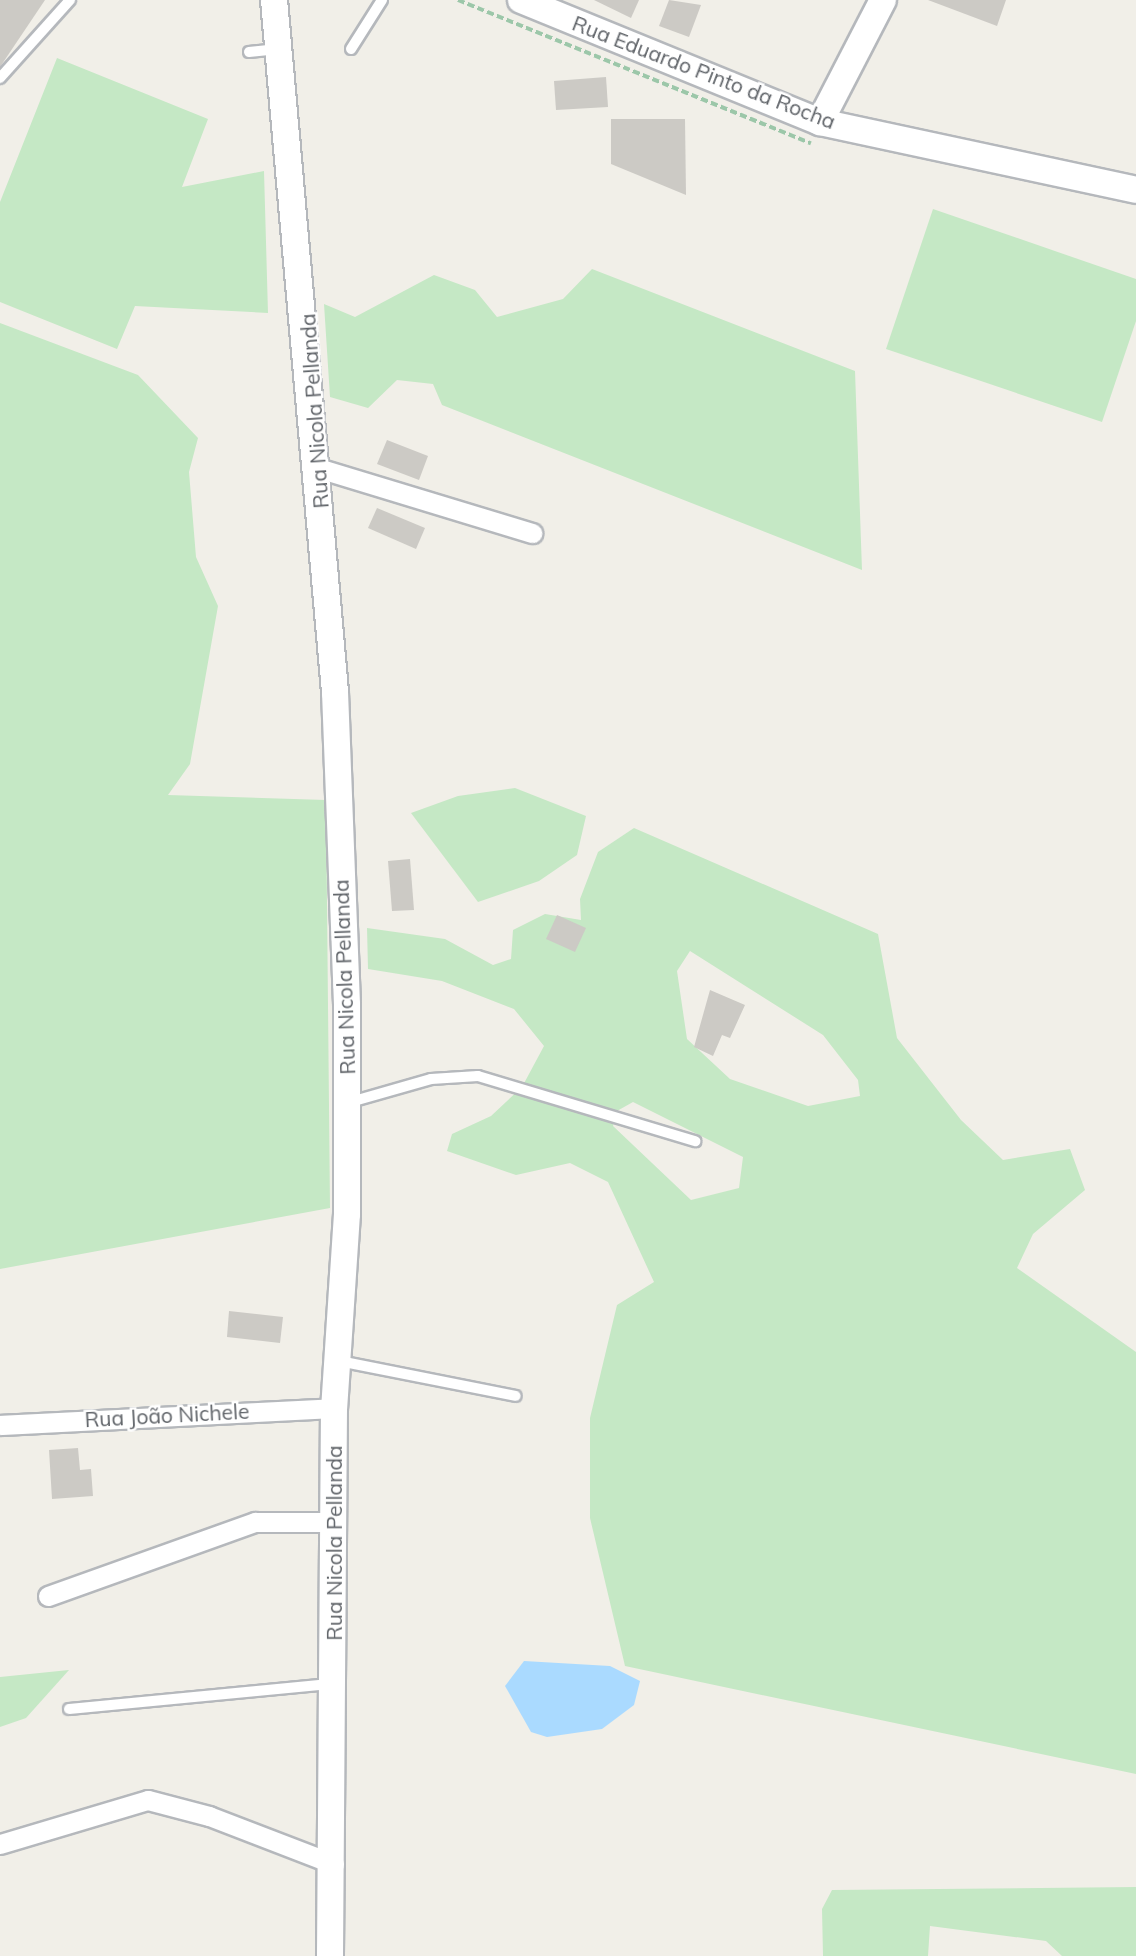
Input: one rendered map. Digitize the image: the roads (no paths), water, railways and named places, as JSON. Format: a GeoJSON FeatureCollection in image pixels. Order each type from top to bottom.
{"type":"FeatureCollection","features":[{"type":"Feature","properties":{"kind":"main road","name":"Rua Nicola Pellanda"},"geometry":{"type":"LineString","coordinates":[[274,0],[283,48],[335,692],[347,1103],[334,1408],[334,1864],[330,1956]]}},
{"type":"Feature","properties":{"kind":"main road","name":"Rua Eduardo Pinto da Rocha"},"geometry":{"type":"LineString","coordinates":[[521,0],[820,121],[1136,190]]}},
{"type":"Feature","properties":{"kind":"main road"},"geometry":{"type":"LineString","coordinates":[[820,121],[883,0]]}},
{"type":"Feature","properties":{"kind":"street"},"geometry":{"type":"LineString","coordinates":[[318,468],[532,533]]}},
{"type":"Feature","properties":{"kind":"street","name":"Rua João Nichele"},"geometry":{"type":"LineString","coordinates":[[0,1425],[334,1408]]}},
{"type":"Feature","properties":{"kind":"street"},"geometry":{"type":"LineString","coordinates":[[48,1596],[256,1522],[334,1522]]}},
{"type":"Feature","properties":{"kind":"street"},"geometry":{"type":"LineString","coordinates":[[0,1844],[148,1800],[209,1815],[334,1864]]}},
{"type":"Feature","properties":{"kind":"lane"},"geometry":{"type":"LineString","coordinates":[[0,78],[70,0]]}},
{"type":"Feature","properties":{"kind":"lane"},"geometry":{"type":"LineString","coordinates":[[351,49],[382,0]]}},
{"type":"Feature","properties":{"kind":"lane"},"geometry":{"type":"LineString","coordinates":[[249,52],[283,48]]}},
{"type":"Feature","properties":{"kind":"lane"},"geometry":{"type":"LineString","coordinates":[[347,1103],[431,1079],[478,1076],[695,1140]]}},
{"type":"Feature","properties":{"kind":"lane"},"geometry":{"type":"LineString","coordinates":[[338,1361],[516,1396]]}},
{"type":"Feature","properties":{"kind":"lane"},"geometry":{"type":"LineString","coordinates":[[69,1709],[334,1684]]}},
{"type":"Feature","properties":{"kind":"water"},"geometry":{"type":"Polygon","coordinates":[[[524,1661],[610,1666],[640,1681],[634,1705],[602,1729],[547,1737],[531,1732],[505,1686],[524,1661]]]}}]}
